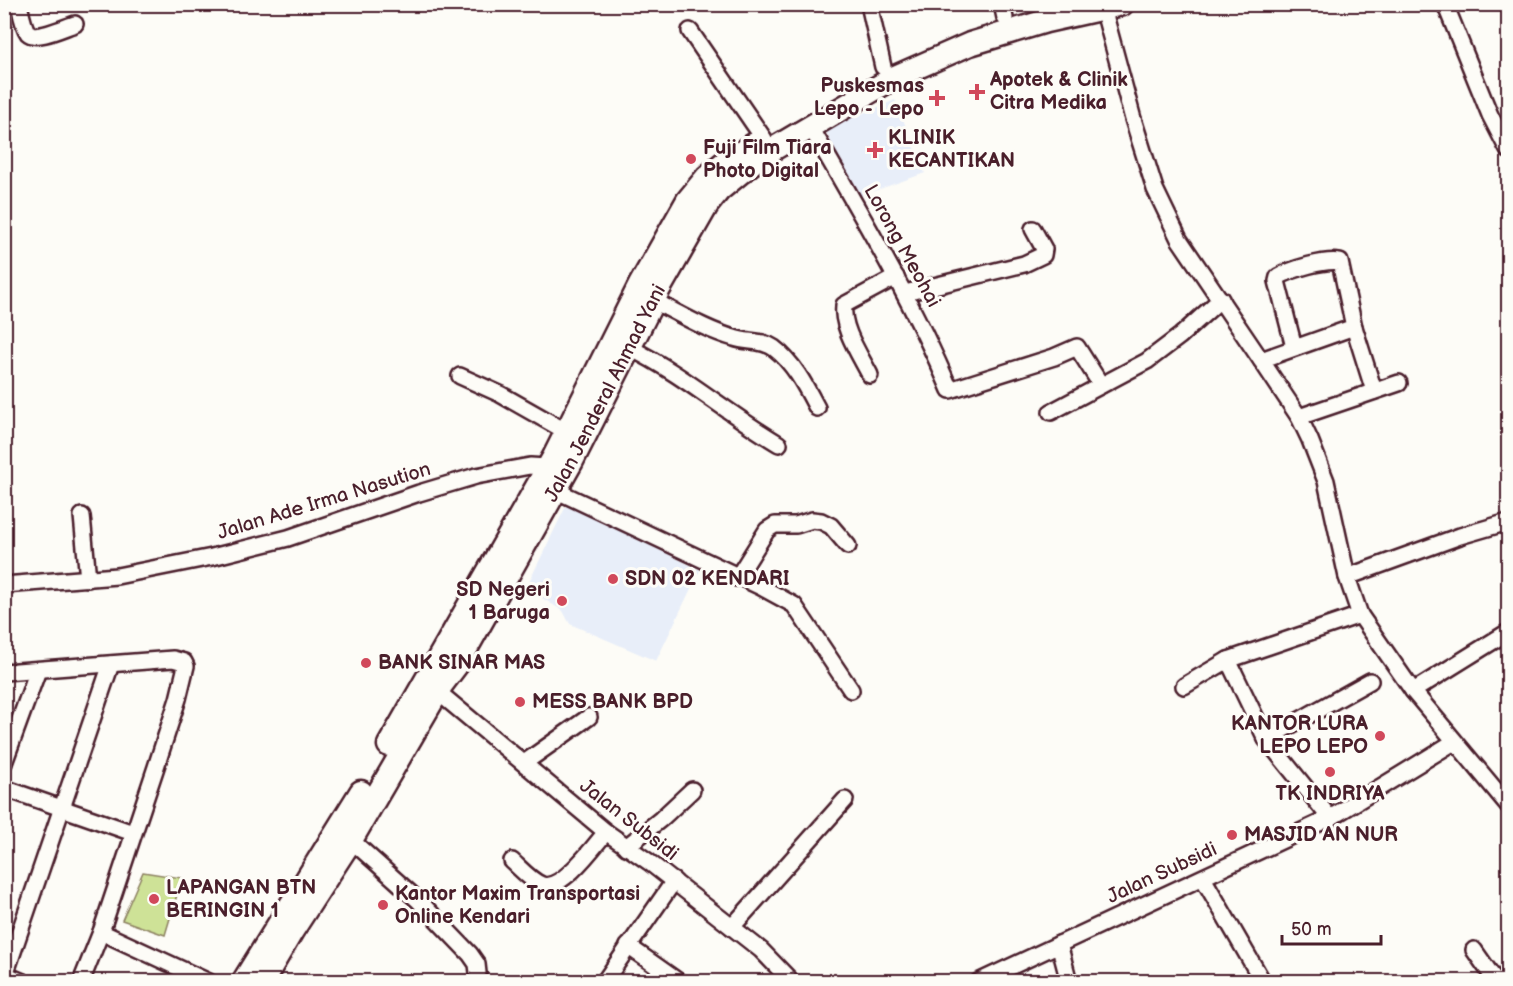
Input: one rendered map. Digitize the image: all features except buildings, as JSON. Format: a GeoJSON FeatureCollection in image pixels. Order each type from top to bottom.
{"type":"FeatureCollection","features":[{"type":"Feature","properties":{"kind":"highway","name":"Jalan Jenderal Ahmad Yani"},"geometry":{"type":"LineString","coordinates":[[243,981],[329,859],[366,798],[567,432],[640,285],[688,200],[707,177],[739,153],[884,67],[1003,11],[1048,4]]}},
{"type":"Feature","properties":{"kind":"highway","name":"Jalan Jenderal Ahmad Yani"},"geometry":{"type":"LineString","coordinates":[[366,798],[458,663],[572,462],[706,205],[719,190],[758,158],[895,77],[970,44],[1046,21],[1109,6]]}},
{"type":"Feature","properties":{"kind":"highway","name":"Jalan Jenderal Ahmad Yani"},"geometry":{"type":"LineString","coordinates":[[262,981],[306,893]]}},
{"type":"Feature","properties":{"kind":"street"},"geometry":{"type":"LineString","coordinates":[[19,4],[26,27],[34,36],[75,24]]}},
{"type":"Feature","properties":{"kind":"street"},"geometry":{"type":"LineString","coordinates":[[869,4],[884,67]]}},
{"type":"Feature","properties":{"kind":"street"},"geometry":{"type":"LineString","coordinates":[[1444,4],[1490,115],[1509,150]]}},
{"type":"Feature","properties":{"kind":"street"},"geometry":{"type":"LineString","coordinates":[[1109,6],[1139,140],[1155,189],[1179,239],[1299,417],[1326,481],[1347,577],[1360,615],[1413,691],[1509,805]]}},
{"type":"Feature","properties":{"kind":"street"},"geometry":{"type":"LineString","coordinates":[[690,32],[764,139]]}},
{"type":"Feature","properties":{"kind":"street","name":"Lorong Meohai"},"geometry":{"type":"LineString","coordinates":[[810,126],[905,293],[950,390],[1054,357],[1077,347],[1101,385]]}},
{"type":"Feature","properties":{"kind":"street"},"geometry":{"type":"LineString","coordinates":[[905,293],[1038,259],[1044,255],[1044,249],[1033,228]]}},
{"type":"Feature","properties":{"kind":"street"},"geometry":{"type":"LineString","coordinates":[[1294,347],[1277,281],[1278,277],[1334,260],[1340,262],[1353,327],[1374,391]]}},
{"type":"Feature","properties":{"kind":"street"},"geometry":{"type":"LineString","coordinates":[[870,375],[847,328],[843,312],[844,304],[896,277]]}},
{"type":"Feature","properties":{"kind":"street"},"geometry":{"type":"LineString","coordinates":[[1051,412],[1147,361],[1180,336],[1221,299]]}},
{"type":"Feature","properties":{"kind":"street"},"geometry":{"type":"LineString","coordinates":[[654,301],[726,335],[742,340],[763,342],[772,347],[791,365],[817,408]]}},
{"type":"Feature","properties":{"kind":"street"},"geometry":{"type":"LineString","coordinates":[[1262,360],[1353,327]]}},
{"type":"Feature","properties":{"kind":"street"},"geometry":{"type":"LineString","coordinates":[[630,348],[658,362],[756,431],[779,444]]}},
{"type":"Feature","properties":{"kind":"street"},"geometry":{"type":"LineString","coordinates":[[460,376],[519,404],[567,432]]}},
{"type":"Feature","properties":{"kind":"street"},"geometry":{"type":"LineString","coordinates":[[1299,417],[1399,383]]}},
{"type":"Feature","properties":{"kind":"street","name":"Jalan Ade Irma Nasution"},"geometry":{"type":"LineString","coordinates":[[4,585],[88,579],[146,571],[212,557],[288,538],[476,476],[530,466],[547,467]]}},
{"type":"Feature","properties":{"kind":"street"},"geometry":{"type":"LineString","coordinates":[[555,490],[794,605],[851,690]]}},
{"type":"Feature","properties":{"kind":"street"},"geometry":{"type":"LineString","coordinates":[[82,516],[88,579]]}},
{"type":"Feature","properties":{"kind":"street"},"geometry":{"type":"LineString","coordinates":[[737,578],[767,530],[775,525],[796,525],[812,520],[821,521],[831,526],[848,546]]}},
{"type":"Feature","properties":{"kind":"street"},"geometry":{"type":"LineString","coordinates":[[1347,577],[1460,536],[1509,522]]}},
{"type":"Feature","properties":{"kind":"street"},"geometry":{"type":"LineString","coordinates":[[1184,686],[1228,660],[1360,615]]}},
{"type":"Feature","properties":{"kind":"street"},"geometry":{"type":"LineString","coordinates":[[1413,691],[1509,632]]}},
{"type":"Feature","properties":{"kind":"street"},"geometry":{"type":"LineString","coordinates":[[4,672],[173,659],[184,662],[186,666],[178,699],[101,932],[81,981]]}},
{"type":"Feature","properties":{"kind":"street"},"geometry":{"type":"LineString","coordinates":[[1228,660],[1266,739],[1330,818]]}},
{"type":"Feature","properties":{"kind":"street"},"geometry":{"type":"LineString","coordinates":[[22,981],[5,975],[111,664]]}},
{"type":"Feature","properties":{"kind":"street"},"geometry":{"type":"LineString","coordinates":[[4,763],[9,737],[38,670]]}},
{"type":"Feature","properties":{"kind":"street"},"geometry":{"type":"LineString","coordinates":[[1266,739],[1370,681]]}},
{"type":"Feature","properties":{"kind":"street","name":"Jalan Subsidi"},"geometry":{"type":"LineString","coordinates":[[438,692],[606,832],[674,881],[761,950],[792,981]]}},
{"type":"Feature","properties":{"kind":"street"},"geometry":{"type":"LineString","coordinates":[[524,763],[589,717]]}},
{"type":"Feature","properties":{"kind":"street","name":"Jalan Subsidi"},"geometry":{"type":"LineString","coordinates":[[978,981],[1330,818],[1454,742]]}},
{"type":"Feature","properties":{"kind":"street"},"geometry":{"type":"LineString","coordinates":[[4,788],[133,833]]}},
{"type":"Feature","properties":{"kind":"street"},"geometry":{"type":"LineString","coordinates":[[626,847],[692,790]]}},
{"type":"Feature","properties":{"kind":"street"},"geometry":{"type":"LineString","coordinates":[[732,927],[845,800]]}},
{"type":"Feature","properties":{"kind":"street"},"geometry":{"type":"LineString","coordinates":[[512,861],[542,885],[550,885],[570,873],[606,832]]}},
{"type":"Feature","properties":{"kind":"street"},"geometry":{"type":"LineString","coordinates":[[344,836],[420,902],[470,954],[477,964],[477,981]]}},
{"type":"Feature","properties":{"kind":"street"},"geometry":{"type":"LineString","coordinates":[[1203,878],[1263,981]]}},
{"type":"Feature","properties":{"kind":"street"},"geometry":{"type":"LineString","coordinates":[[604,981],[674,881]]}},
{"type":"Feature","properties":{"kind":"street"},"geometry":{"type":"LineString","coordinates":[[101,932],[209,981]]}},
{"type":"Feature","properties":{"kind":"street"},"geometry":{"type":"LineString","coordinates":[[1059,944],[1069,981]]}},
{"type":"Feature","properties":{"kind":"street"},"geometry":{"type":"LineString","coordinates":[[628,946],[679,981]]}},
{"type":"Feature","properties":{"kind":"street"},"geometry":{"type":"LineString","coordinates":[[1474,950],[1495,980],[1502,981],[1509,978]]}},
{"type":"Feature","properties":{"kind":"shaded area","name":"KLINIK KECANTIKAN"},"geometry":{"type":"Polygon","coordinates":[[[895,100],[925,173],[860,196],[841,164],[825,129],[895,100]]]}},
{"type":"Feature","properties":{"kind":"shaded area","name":"SDN 02 KENDARI"},"geometry":{"type":"Polygon","coordinates":[[[567,504],[700,570],[656,661],[570,624],[563,611],[526,588],[567,504]]]}},
{"type":"Feature","properties":{"kind":"green space","name":"LAPANGAN BTN BERINGIN 1"},"geometry":{"type":"Polygon","coordinates":[[[143,872],[182,878],[165,935],[122,920],[143,872]]]}},
{"type":"Feature","properties":{"kind":"place","name":"Apotek & Clinik Citra Medika"},"geometry":{"type":"Point","coordinates":[977,92]}},
{"type":"Feature","properties":{"kind":"place","name":"Puskesmas Lepo - Lepo"},"geometry":{"type":"Point","coordinates":[937,98]}},
{"type":"Feature","properties":{"kind":"place","name":"KLINIK KECANTIKAN"},"geometry":{"type":"Point","coordinates":[875,150]}},
{"type":"Feature","properties":{"kind":"place","name":"Fuji Film Tiara Photo Digital"},"geometry":{"type":"Point","coordinates":[691,159]}},
{"type":"Feature","properties":{"kind":"place","name":"SDN 02 KENDARI"},"geometry":{"type":"Point","coordinates":[613,579]}},
{"type":"Feature","properties":{"kind":"place","name":"SD Negeri 1 Baruga"},"geometry":{"type":"Point","coordinates":[562,601]}},
{"type":"Feature","properties":{"kind":"place","name":"BANK SINAR MAS"},"geometry":{"type":"Point","coordinates":[366,663]}},
{"type":"Feature","properties":{"kind":"place","name":"MESS BANK BPD"},"geometry":{"type":"Point","coordinates":[520,702]}},
{"type":"Feature","properties":{"kind":"place","name":"KANTOR LURA LEPO LEPO"},"geometry":{"type":"Point","coordinates":[1380,736]}},
{"type":"Feature","properties":{"kind":"place","name":"TK INDRIYA"},"geometry":{"type":"Point","coordinates":[1330,772]}},
{"type":"Feature","properties":{"kind":"place","name":"MASJID AN NUR"},"geometry":{"type":"Point","coordinates":[1232,835]}},
{"type":"Feature","properties":{"kind":"place","name":"LAPANGAN BTN BERINGIN 1"},"geometry":{"type":"Point","coordinates":[154,899]}},
{"type":"Feature","properties":{"kind":"place","name":"Kantor Maxim Transportasi Online Kendari"},"geometry":{"type":"Point","coordinates":[383,905]}}]}
